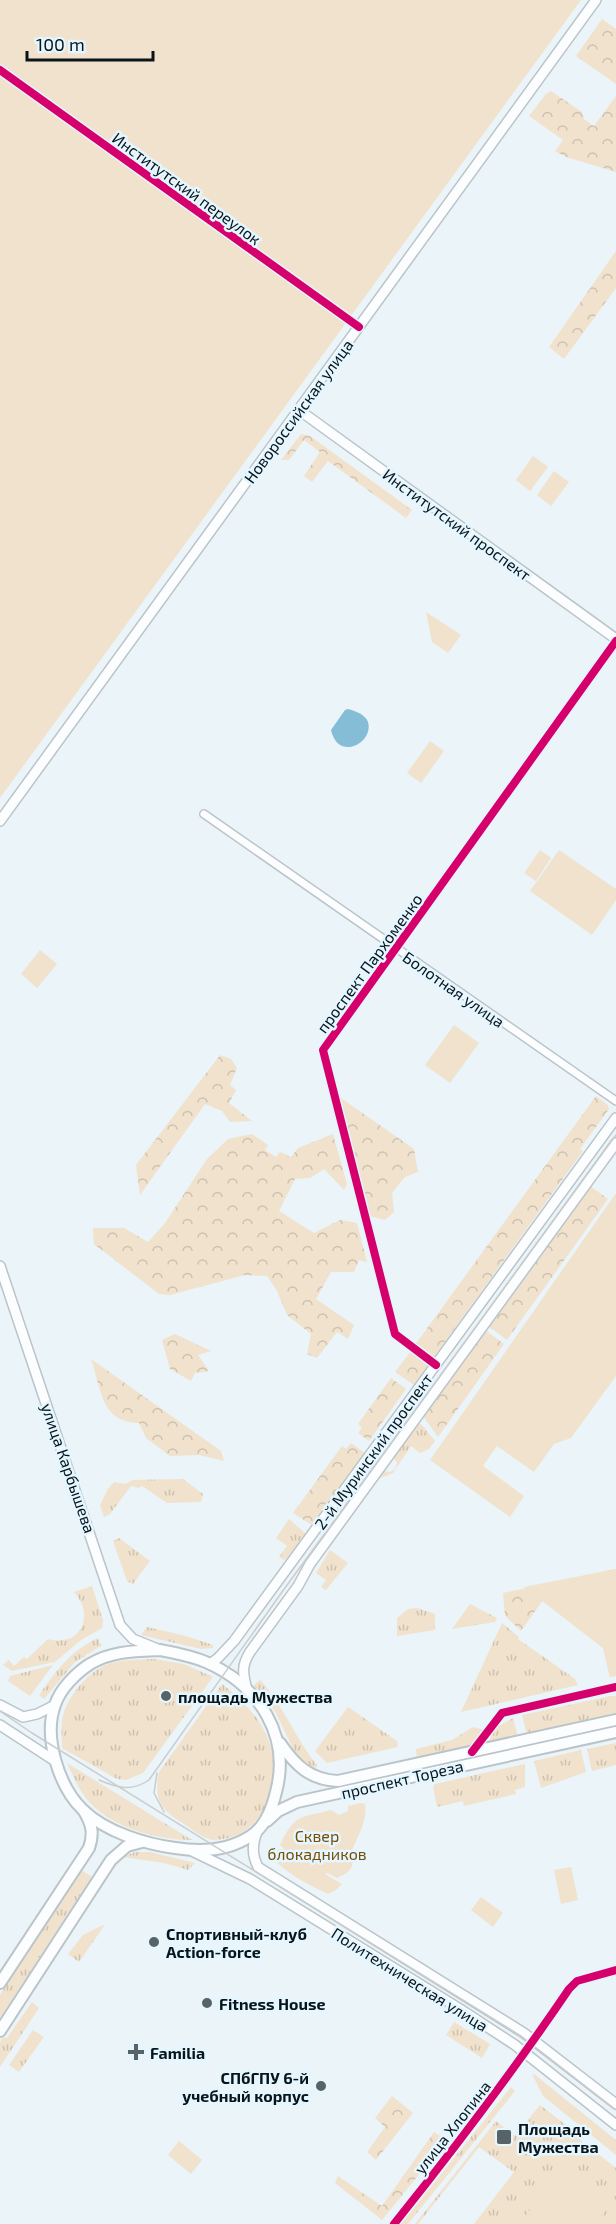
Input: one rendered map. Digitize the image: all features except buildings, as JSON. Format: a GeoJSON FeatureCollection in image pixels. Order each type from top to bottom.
{"type":"FeatureCollection","features":[{"type":"Feature","properties":{"kind":"main road","name":"Новороссийская улица"},"geometry":{"type":"LineString","coordinates":[[0,821],[596,0]]}},
{"type":"Feature","properties":{"kind":"main road","name":"Институтский проспект"},"geometry":{"type":"LineString","coordinates":[[299,410],[616,640]]}},
{"type":"Feature","properties":{"kind":"main road","name":"2-й Муринский проспект"},"geometry":{"type":"LineString","coordinates":[[210,1664],[234,1641],[616,1118]]}},
{"type":"Feature","properties":{"kind":"main road","name":"2-й Муринский проспект"},"geometry":{"type":"LineString","coordinates":[[247,1690],[242,1670],[243,1662],[298,1586],[310,1564],[616,1143]]}},
{"type":"Feature","properties":{"kind":"main road","name":"улица Карбышева"},"geometry":{"type":"LineString","coordinates":[[0,1266],[120,1625],[133,1638],[160,1650]]}},
{"type":"Feature","properties":{"kind":"main road"},"geometry":{"type":"LineString","coordinates":[[0,1983],[89,1848],[93,1835],[91,1824],[84,1811],[67,1788],[56,1761],[52,1743],[55,1705],[78,1672],[100,1658],[129,1651],[160,1650],[210,1664],[247,1690],[270,1720],[279,1740],[280,1776],[264,1823],[257,1832],[229,1846],[192,1851],[142,1842],[84,1811]]}},
{"type":"Feature","properties":{"kind":"main road"},"geometry":{"type":"LineString","coordinates":[[0,1705],[24,1718],[55,1705]]}},
{"type":"Feature","properties":{"kind":"main road","name":"проспект Тореза"},"geometry":{"type":"LineString","coordinates":[[279,1740],[299,1768],[325,1780],[347,1780],[616,1720]]}},
{"type":"Feature","properties":{"kind":"main road"},"geometry":{"type":"LineString","coordinates":[[0,1725],[56,1761]]}},
{"type":"Feature","properties":{"kind":"main road","name":"проспект Тореза"},"geometry":{"type":"LineString","coordinates":[[264,1823],[279,1811],[297,1802],[616,1732]]}},
{"type":"Feature","properties":{"kind":"main road","name":"Политехническая улица"},"geometry":{"type":"LineString","coordinates":[[257,1832],[253,1842],[253,1852],[258,1867],[616,2104]]}},
{"type":"Feature","properties":{"kind":"main road"},"geometry":{"type":"LineString","coordinates":[[0,2031],[111,1860],[127,1846],[142,1842]]}},
{"type":"Feature","properties":{"kind":"main road","name":"Политехническая улица"},"geometry":{"type":"LineString","coordinates":[[192,1851],[250,1879],[406,1975],[530,2046],[616,2125]]}},
{"type":"Feature","properties":{"kind":"street","name":"Институтский переулок"},"geometry":{"type":"LineString","coordinates":[[0,70],[359,327]]}},
{"type":"Feature","properties":{"kind":"street","name":"проспект Пархоменко"},"geometry":{"type":"LineString","coordinates":[[436,1365],[395,1334],[323,1050],[397,950],[616,640]]}},
{"type":"Feature","properties":{"kind":"street","name":"Болотная улица"},"geometry":{"type":"LineString","coordinates":[[204,814],[616,1101]]}},
{"type":"Feature","properties":{"kind":"street"},"geometry":{"type":"LineString","coordinates":[[472,1752],[502,1713],[616,1687]]}},
{"type":"Feature","properties":{"kind":"street","name":"улица Хлопина"},"geometry":{"type":"LineString","coordinates":[[394,2224],[458,2144],[530,2046],[568,1989],[577,1981],[616,1970]]}},
{"type":"Feature","properties":{"kind":"green space"},"geometry":{"type":"Polygon","coordinates":[[[0,0],[581,0],[0,798],[0,0]]]}},
{"type":"Feature","properties":{"kind":"green space"},"geometry":{"type":"Polygon","coordinates":[[[602,19],[616,29],[616,84],[576,56],[602,19]]]}},
{"type":"Feature","properties":{"kind":"green space"},"geometry":{"type":"Polygon","coordinates":[[[551,91],[582,112],[584,119],[594,126],[616,96],[616,172],[566,157],[555,151],[563,140],[529,116],[551,91]]]}},
{"type":"Feature","properties":{"kind":"green space"},"geometry":{"type":"Polygon","coordinates":[[[616,251],[616,288],[564,359],[549,347],[616,251]]]}},
{"type":"Feature","properties":{"kind":"green space"},"geometry":{"type":"Polygon","coordinates":[[[301,434],[310,436],[412,510],[406,518],[328,461],[312,482],[304,476],[320,452],[304,440],[289,460],[281,460],[301,434]]]}},
{"type":"Feature","properties":{"kind":"green space"},"geometry":{"type":"Polygon","coordinates":[[[533,456],[548,467],[530,491],[516,480],[533,456]]]}},
{"type":"Feature","properties":{"kind":"green space"},"geometry":{"type":"Polygon","coordinates":[[[554,471],[569,482],[551,506],[537,495],[554,471]]]}},
{"type":"Feature","properties":{"kind":"green space"},"geometry":{"type":"Polygon","coordinates":[[[426,612],[461,635],[448,653],[432,642],[426,612]]]}},
{"type":"Feature","properties":{"kind":"green space"},"geometry":{"type":"Polygon","coordinates":[[[430,741],[444,751],[421,783],[407,773],[430,741]]]}},
{"type":"Feature","properties":{"kind":"green space"},"geometry":{"type":"Polygon","coordinates":[[[540,850],[551,858],[536,881],[524,873],[540,850]]]}},
{"type":"Feature","properties":{"kind":"green space"},"geometry":{"type":"Polygon","coordinates":[[[559,850],[616,889],[616,900],[592,935],[530,891],[559,850]]]}},
{"type":"Feature","properties":{"kind":"green space"},"geometry":{"type":"Polygon","coordinates":[[[40,950],[57,964],[37,988],[21,974],[40,950]]]}},
{"type":"Feature","properties":{"kind":"green space"},"geometry":{"type":"Polygon","coordinates":[[[454,1025],[479,1043],[450,1083],[425,1065],[454,1025]]]}},
{"type":"Feature","properties":{"kind":"green space"},"geometry":{"type":"Polygon","coordinates":[[[220,1055],[231,1059],[237,1068],[230,1085],[236,1090],[229,1103],[252,1121],[230,1122],[222,1111],[205,1104],[140,1195],[136,1165],[220,1055]]]}},
{"type":"Feature","properties":{"kind":"green space"},"geometry":{"type":"Polygon","coordinates":[[[338,1096],[414,1149],[418,1172],[405,1177],[392,1193],[394,1212],[385,1220],[369,1216],[338,1096]]]}},
{"type":"Feature","properties":{"kind":"green space"},"geometry":{"type":"Polygon","coordinates":[[[596,1096],[608,1105],[609,1109],[580,1149],[583,1151],[433,1358],[415,1345],[596,1096]]]}},
{"type":"Feature","properties":{"kind":"green space"},"geometry":{"type":"Polygon","coordinates":[[[252,1134],[268,1145],[265,1150],[276,1157],[280,1152],[291,1157],[298,1148],[333,1134],[347,1184],[344,1190],[324,1169],[310,1178],[295,1179],[279,1211],[314,1233],[340,1220],[357,1223],[367,1262],[359,1260],[354,1272],[331,1272],[316,1299],[354,1325],[348,1339],[337,1332],[317,1358],[307,1354],[311,1334],[287,1315],[276,1289],[267,1276],[245,1275],[170,1295],[159,1294],[94,1244],[93,1228],[124,1228],[148,1242],[165,1223],[207,1159],[228,1139],[252,1134]]]}},
{"type":"Feature","properties":{"kind":"green space"},"geometry":{"type":"Polygon","coordinates":[[[590,1186],[608,1199],[507,1340],[488,1326],[590,1186]]]}},
{"type":"Feature","properties":{"kind":"green space"},"geometry":{"type":"Polygon","coordinates":[[[616,1193],[616,1376],[571,1438],[554,1444],[534,1472],[497,1446],[483,1466],[524,1496],[510,1517],[430,1460],[616,1193]]]}},
{"type":"Feature","properties":{"kind":"green space"},"geometry":{"type":"Polygon","coordinates":[[[485,1330],[504,1344],[438,1437],[423,1416],[485,1330]]]}},
{"type":"Feature","properties":{"kind":"green space"},"geometry":{"type":"Polygon","coordinates":[[[175,1334],[211,1351],[198,1355],[209,1371],[195,1373],[191,1381],[170,1369],[162,1340],[175,1334]]]}},
{"type":"Feature","properties":{"kind":"green space"},"geometry":{"type":"Polygon","coordinates":[[[411,1351],[429,1364],[414,1385],[395,1372],[411,1351]]]}},
{"type":"Feature","properties":{"kind":"green space"},"geometry":{"type":"Polygon","coordinates":[[[91,1359],[221,1451],[224,1461],[199,1455],[170,1456],[146,1438],[139,1423],[117,1417],[104,1402],[91,1359]]]}},
{"type":"Feature","properties":{"kind":"green space"},"geometry":{"type":"Polygon","coordinates":[[[391,1378],[406,1389],[369,1441],[358,1433],[362,1428],[358,1424],[391,1378]]]}},
{"type":"Feature","properties":{"kind":"green space"},"geometry":{"type":"Polygon","coordinates":[[[418,1423],[435,1441],[429,1449],[420,1453],[411,1446],[393,1473],[378,1479],[384,1471],[390,1472],[395,1469],[397,1463],[394,1458],[418,1423]]]}},
{"type":"Feature","properties":{"kind":"green space"},"geometry":{"type":"Polygon","coordinates":[[[351,1443],[365,1453],[312,1525],[293,1513],[342,1446],[346,1449],[351,1443]]]}},
{"type":"Feature","properties":{"kind":"green space"},"geometry":{"type":"Polygon","coordinates":[[[183,1479],[203,1494],[201,1502],[167,1503],[142,1486],[139,1488],[131,1486],[110,1514],[104,1517],[100,1505],[114,1482],[125,1484],[133,1480],[183,1479]]]}},
{"type":"Feature","properties":{"kind":"green space"},"geometry":{"type":"Polygon","coordinates":[[[289,1519],[306,1534],[292,1554],[284,1560],[279,1557],[287,1546],[276,1538],[289,1519]]]}},
{"type":"Feature","properties":{"kind":"green space"},"geometry":{"type":"Polygon","coordinates":[[[119,1538],[150,1561],[133,1584],[127,1581],[113,1541],[119,1538]]]}},
{"type":"Feature","properties":{"kind":"green space"},"geometry":{"type":"Polygon","coordinates":[[[330,1550],[348,1563],[326,1590],[321,1587],[326,1580],[316,1573],[330,1550]]]}},
{"type":"Feature","properties":{"kind":"green space"},"geometry":{"type":"Polygon","coordinates":[[[616,1569],[616,1676],[610,1677],[603,1648],[543,1600],[521,1631],[505,1616],[503,1593],[616,1569]]]}},
{"type":"Feature","properties":{"kind":"green space"},"geometry":{"type":"Polygon","coordinates":[[[616,1569],[616,1676],[610,1677],[603,1648],[524,1587],[616,1569]]]}},
{"type":"Feature","properties":{"kind":"green space"},"geometry":{"type":"Polygon","coordinates":[[[92,1586],[103,1620],[102,1628],[81,1640],[55,1662],[12,1671],[3,1665],[9,1660],[14,1666],[24,1657],[27,1659],[48,1639],[59,1641],[69,1639],[76,1634],[84,1620],[84,1611],[81,1601],[74,1592],[92,1586]]]}},
{"type":"Feature","properties":{"kind":"green space"},"geometry":{"type":"Polygon","coordinates":[[[470,1604],[497,1618],[495,1622],[452,1629],[470,1604]]]}},
{"type":"Feature","properties":{"kind":"green space"},"geometry":{"type":"Polygon","coordinates":[[[417,1608],[435,1614],[435,1630],[397,1636],[397,1618],[408,1609],[417,1608]]]}},
{"type":"Feature","properties":{"kind":"green space"},"geometry":{"type":"Polygon","coordinates":[[[502,1623],[519,1637],[518,1639],[575,1679],[578,1685],[461,1712],[502,1623]]]}},
{"type":"Feature","properties":{"kind":"green space"},"geometry":{"type":"Polygon","coordinates":[[[147,1627],[186,1636],[213,1645],[213,1648],[201,1649],[141,1635],[147,1627]]]}},
{"type":"Feature","properties":{"kind":"green space"},"geometry":{"type":"Polygon","coordinates":[[[98,1638],[101,1646],[75,1662],[44,1699],[39,1695],[72,1655],[98,1638]]]}},
{"type":"Feature","properties":{"kind":"green space"},"geometry":{"type":"Polygon","coordinates":[[[154,1659],[184,1664],[213,1677],[143,1773],[126,1780],[117,1779],[62,1748],[64,1712],[85,1679],[108,1664],[125,1660],[154,1659]]]}},
{"type":"Feature","properties":{"kind":"green space"},"geometry":{"type":"Polygon","coordinates":[[[53,1665],[30,1696],[8,1681],[10,1676],[53,1665]]]}},
{"type":"Feature","properties":{"kind":"green space"},"geometry":{"type":"Polygon","coordinates":[[[260,1680],[276,1700],[317,1765],[314,1770],[294,1751],[276,1713],[254,1685],[260,1680]]]}},
{"type":"Feature","properties":{"kind":"green space"},"geometry":{"type":"Polygon","coordinates":[[[222,1684],[255,1716],[271,1747],[274,1770],[270,1794],[260,1816],[242,1832],[229,1838],[214,1840],[198,1834],[168,1812],[160,1802],[157,1789],[159,1772],[222,1684]]]}},
{"type":"Feature","properties":{"kind":"green space"},"geometry":{"type":"Polygon","coordinates":[[[616,1696],[616,1715],[527,1735],[522,1715],[616,1696]]]}},
{"type":"Feature","properties":{"kind":"green space"},"geometry":{"type":"Polygon","coordinates":[[[348,1707],[397,1741],[398,1747],[327,1763],[315,1751],[348,1707]]]}},
{"type":"Feature","properties":{"kind":"green space"},"geometry":{"type":"Polygon","coordinates":[[[513,1718],[518,1737],[491,1743],[490,1738],[497,1727],[513,1718]]]}},
{"type":"Feature","properties":{"kind":"green space"},"geometry":{"type":"Polygon","coordinates":[[[473,1727],[484,1730],[469,1748],[417,1760],[416,1749],[452,1740],[473,1727]]]}},
{"type":"Feature","properties":{"kind":"green space"},"geometry":{"type":"Polygon","coordinates":[[[616,1743],[616,1765],[592,1771],[587,1749],[616,1743]]]}},
{"type":"Feature","properties":{"kind":"green space"},"geometry":{"type":"Polygon","coordinates":[[[581,1750],[586,1772],[541,1788],[534,1761],[581,1750]]]}},
{"type":"Feature","properties":{"kind":"green space"},"geometry":{"type":"Polygon","coordinates":[[[67,1763],[192,1840],[163,1838],[148,1834],[119,1824],[106,1816],[85,1797],[67,1763]]]}},
{"type":"Feature","properties":{"kind":"green space"},"geometry":{"type":"Polygon","coordinates":[[[525,1764],[525,1787],[515,1790],[516,1794],[464,1806],[463,1801],[437,1807],[433,1787],[435,1784],[525,1764]]]}},
{"type":"Feature","properties":{"kind":"green space","name":"Сквер блокадников"},"geometry":{"type":"Polygon","coordinates":[[[365,1804],[365,1818],[349,1858],[353,1861],[350,1870],[337,1878],[328,1873],[325,1874],[342,1884],[336,1890],[328,1894],[313,1887],[290,1873],[272,1857],[272,1850],[284,1849],[280,1845],[285,1835],[300,1818],[331,1810],[339,1815],[348,1811],[348,1806],[365,1804]]]}},
{"type":"Feature","properties":{"kind":"green space"},"geometry":{"type":"Polygon","coordinates":[[[135,1852],[150,1852],[195,1863],[188,1870],[164,1863],[122,1857],[135,1852]]]}},
{"type":"Feature","properties":{"kind":"green space"},"geometry":{"type":"Polygon","coordinates":[[[571,1867],[578,1900],[561,1904],[554,1870],[571,1867]]]}},
{"type":"Feature","properties":{"kind":"green space"},"geometry":{"type":"Polygon","coordinates":[[[81,1870],[92,1877],[0,2018],[0,1995],[81,1870]]]}},
{"type":"Feature","properties":{"kind":"green space"},"geometry":{"type":"Polygon","coordinates":[[[481,1897],[503,1913],[493,1927],[471,1910],[481,1897]]]}},
{"type":"Feature","properties":{"kind":"green space"},"geometry":{"type":"Polygon","coordinates":[[[103,1925],[79,1962],[68,1954],[83,1935],[103,1925]]]}},
{"type":"Feature","properties":{"kind":"green space"},"geometry":{"type":"Polygon","coordinates":[[[32,2002],[39,2008],[0,2067],[0,2042],[3,2037],[7,2038],[32,2002]]]}},
{"type":"Feature","properties":{"kind":"green space"},"geometry":{"type":"Polygon","coordinates":[[[454,2022],[490,2044],[482,2058],[446,2035],[454,2022]]]}},
{"type":"Feature","properties":{"kind":"green space"},"geometry":{"type":"Polygon","coordinates":[[[33,2030],[44,2037],[19,2072],[9,2065],[33,2030]]]}},
{"type":"Feature","properties":{"kind":"green space"},"geometry":{"type":"Polygon","coordinates":[[[534,2074],[616,2140],[616,2155],[543,2096],[534,2074]]]}},
{"type":"Feature","properties":{"kind":"green space"},"geometry":{"type":"Polygon","coordinates":[[[511,2087],[515,2091],[408,2224],[401,2224],[511,2087]]]}},
{"type":"Feature","properties":{"kind":"green space"},"geometry":{"type":"Polygon","coordinates":[[[392,2096],[413,2113],[376,2160],[367,2152],[385,2127],[375,2118],[392,2096]]]}},
{"type":"Feature","properties":{"kind":"green space"},"geometry":{"type":"Polygon","coordinates":[[[540,2105],[616,2168],[616,2224],[474,2224],[514,2172],[479,2147],[418,2224],[415,2224],[496,2121],[515,2136],[540,2105]]]}},
{"type":"Feature","properties":{"kind":"green space"},"geometry":{"type":"Polygon","coordinates":[[[434,2132],[447,2140],[382,2220],[335,2183],[338,2176],[382,2206],[434,2132]]]}},
{"type":"Feature","properties":{"kind":"green space"},"geometry":{"type":"Polygon","coordinates":[[[179,2141],[202,2160],[191,2174],[168,2155],[179,2141]]]}},
{"type":"Feature","properties":{"kind":"green space"},"geometry":{"type":"Polygon","coordinates":[[[563,2167],[611,2203],[595,2224],[519,2224],[563,2167]]]}},
{"type":"Feature","properties":{"kind":"water"},"geometry":{"type":"Polygon","coordinates":[[[348,709],[365,717],[368,730],[361,742],[347,747],[335,740],[331,730],[348,709]]]}},
{"type":"Feature","properties":{"kind":"tram line"},"geometry":{"type":"LineString","coordinates":[[99,1780],[124,1788],[149,1780],[282,1592],[616,1135]]}},
{"type":"Feature","properties":{"kind":"tram line"},"geometry":{"type":"LineString","coordinates":[[0,1711],[521,2036],[616,2110]]}},
{"type":"Feature","properties":{"kind":"tram line"},"geometry":{"type":"LineString","coordinates":[[157,1773],[154,1793],[164,1812]]}},
{"type":"Feature","properties":{"kind":"cycle path"},"geometry":{"type":"LineString","coordinates":[[0,70],[359,327]]}},
{"type":"Feature","properties":{"kind":"cycle path"},"geometry":{"type":"LineString","coordinates":[[436,1365],[395,1334],[323,1050],[616,641]]}},
{"type":"Feature","properties":{"kind":"cycle path"},"geometry":{"type":"LineString","coordinates":[[472,1752],[502,1713],[616,1687]]}},
{"type":"Feature","properties":{"kind":"cycle path"},"geometry":{"type":"LineString","coordinates":[[394,2224],[484,2108],[569,1989],[577,1981],[616,1970]]}},
{"type":"Feature","properties":{"kind":"place","name":"площадь Мужества"},"geometry":{"type":"Point","coordinates":[166,1696]}},
{"type":"Feature","properties":{"kind":"place","name":"Спортивный-клуб Action-force"},"geometry":{"type":"Point","coordinates":[154,1942]}},
{"type":"Feature","properties":{"kind":"place","name":"Fitness House"},"geometry":{"type":"Point","coordinates":[207,2003]}},
{"type":"Feature","properties":{"kind":"place","name":"Familia"},"geometry":{"type":"Point","coordinates":[136,2052]}},
{"type":"Feature","properties":{"kind":"place","name":"СПбГПУ 6-й учебный корпус"},"geometry":{"type":"Point","coordinates":[321,2086]}},
{"type":"Feature","properties":{"kind":"place","name":"Площадь Мужества"},"geometry":{"type":"Point","coordinates":[504,2137]}}]}
